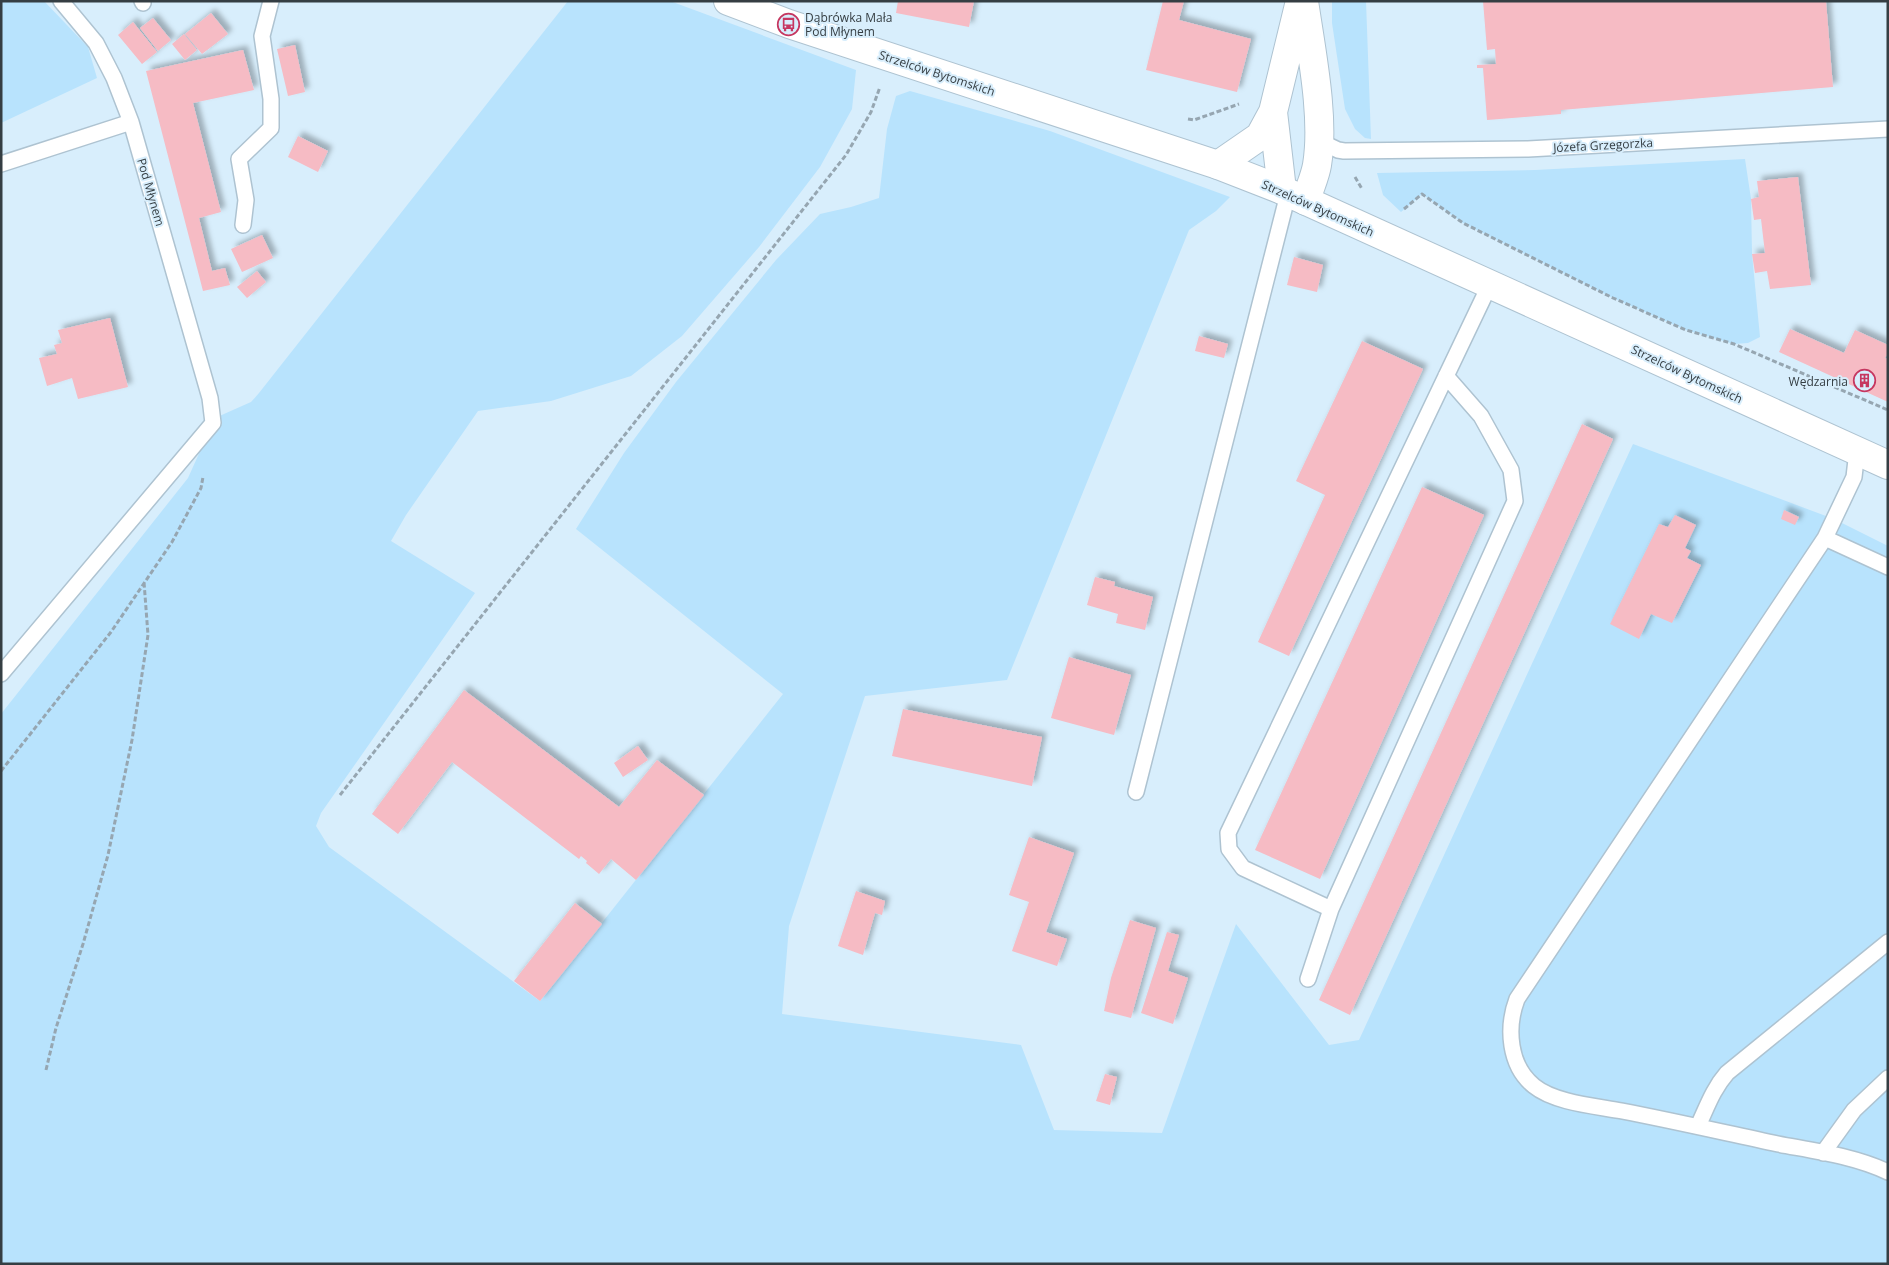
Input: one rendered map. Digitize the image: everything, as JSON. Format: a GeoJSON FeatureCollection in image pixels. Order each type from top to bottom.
{"type":"FeatureCollection","features":[{"type":"Feature","properties":{"kind":"street","name":"Strzelców Bytomskich"},"geometry":{"type":"LineString","coordinates":[[728,1],[789,24],[1218,165],[1292,195],[1888,465]]}},
{"type":"Feature","properties":{"kind":"street"},"geometry":{"type":"LineString","coordinates":[[1218,165],[1260,136],[1273,112],[1300,1]]}},
{"type":"Feature","properties":{"kind":"street"},"geometry":{"type":"LineString","coordinates":[[1292,195],[1317,166],[1319,141],[1316,90],[1304,1]]}},
{"type":"Feature","properties":{"kind":"street"},"geometry":{"type":"LineString","coordinates":[[1273,112],[1292,195]]}},
{"type":"Feature","properties":{"kind":"lane","name":"Pod Młynem"},"geometry":{"type":"LineString","coordinates":[[61,1],[96,43],[114,78],[131,122],[210,398],[213,422]]}},
{"type":"Feature","properties":{"kind":"lane"},"geometry":{"type":"LineString","coordinates":[[243,225],[246,200],[239,159],[271,128],[271,99],[262,36],[271,1]]}},
{"type":"Feature","properties":{"kind":"lane"},"geometry":{"type":"LineString","coordinates":[[1,164],[131,122]]}},
{"type":"Feature","properties":{"kind":"lane","name":"Józefa Grzegorzka"},"geometry":{"type":"LineString","coordinates":[[1319,141],[1344,151],[1528,150],[1888,129]]}},
{"type":"Feature","properties":{"kind":"lane"},"geometry":{"type":"LineString","coordinates":[[1136,792],[1292,195]]}},
{"type":"Feature","properties":{"kind":"lane"},"geometry":{"type":"LineString","coordinates":[[1331,909],[1242,868],[1229,849],[1228,833],[1490,284]]}},
{"type":"Feature","properties":{"kind":"lane"},"geometry":{"type":"LineString","coordinates":[[1308,978],[1331,909],[1515,501],[1511,470],[1481,416],[1446,376]]}},
{"type":"Feature","properties":{"kind":"lane"},"geometry":{"type":"LineString","coordinates":[[1,674],[213,422]]}},
{"type":"Feature","properties":{"kind":"lane"},"geometry":{"type":"LineString","coordinates":[[1857,451],[1854,477],[1825,538],[1517,999],[1511,1015],[1512,1046],[1516,1061],[1524,1076],[1535,1087],[1558,1098],[1857,1160],[1888,1172]]}},
{"type":"Feature","properties":{"kind":"lane"},"geometry":{"type":"LineString","coordinates":[[1825,538],[1888,567]]}},
{"type":"Feature","properties":{"kind":"lane"},"geometry":{"type":"LineString","coordinates":[[1698,1126],[1712,1095],[1728,1073],[1888,942]]}},
{"type":"Feature","properties":{"kind":"lane"},"geometry":{"type":"LineString","coordinates":[[1823,1153],[1854,1110],[1888,1078]]}},
{"type":"Feature","properties":{"kind":"path"},"geometry":{"type":"LineString","coordinates":[[340,795],[846,155],[870,112],[889,57]]}},
{"type":"Feature","properties":{"kind":"path"},"geometry":{"type":"LineString","coordinates":[[1186,119],[1194,120],[1238,105],[1243,99]]}},
{"type":"Feature","properties":{"kind":"path"},"geometry":{"type":"LineString","coordinates":[[1401,212],[1422,194],[1463,223],[1613,298],[1686,330],[1734,344],[1888,410]]}},
{"type":"Feature","properties":{"kind":"path"},"geometry":{"type":"LineString","coordinates":[[1,771],[111,632],[172,542],[201,488],[213,422]]}},
{"type":"Feature","properties":{"kind":"path"},"geometry":{"type":"LineString","coordinates":[[46,1070],[56,1028],[83,944],[108,855],[130,749],[148,635],[144,582]]}},
{"type":"Feature","properties":{"kind":"shaded area"},"geometry":{"type":"Polygon","coordinates":[[[1,1],[44,1],[88,47],[97,78],[1,123],[1,1]]]}},
{"type":"Feature","properties":{"kind":"shaded area"},"geometry":{"type":"Polygon","coordinates":[[[568,1],[670,1],[856,70],[852,109],[820,167],[759,247],[682,336],[631,376],[551,401],[478,411],[406,515],[391,541],[475,593],[321,813],[316,826],[329,847],[540,1001],[783,694],[576,529],[624,453],[676,382],[776,260],[820,214],[879,198],[887,129],[896,96],[910,91],[1050,131],[1230,197],[1216,211],[1189,230],[1007,680],[865,696],[789,926],[782,1014],[1021,1045],[1054,1130],[1162,1133],[1236,924],[1329,1045],[1359,1040],[1633,444],[1834,519],[1888,546],[1888,1264],[1,1264],[1,714],[188,478],[215,418],[251,402],[259,393],[568,1]]]}},
{"type":"Feature","properties":{"kind":"shaded area"},"geometry":{"type":"Polygon","coordinates":[[[1332,1],[1366,1],[1371,139],[1365,138],[1355,129],[1345,109],[1332,23],[1332,1]]]}},
{"type":"Feature","properties":{"kind":"shaded area"},"geometry":{"type":"Polygon","coordinates":[[[1745,159],[1751,199],[1752,254],[1760,337],[1748,343],[1734,344],[1686,330],[1613,298],[1463,223],[1422,194],[1401,212],[1383,195],[1377,173],[1535,170],[1745,159]]]}},
{"type":"Feature","properties":{"kind":"building"},"geometry":{"type":"Polygon","coordinates":[[[898,1],[974,1],[969,27],[896,13],[898,1]]]}},
{"type":"Feature","properties":{"kind":"building"},"geometry":{"type":"Polygon","coordinates":[[[1163,1],[1184,1],[1179,20],[1251,39],[1237,92],[1146,70],[1163,1]]]}},
{"type":"Feature","properties":{"kind":"building"},"geometry":{"type":"Polygon","coordinates":[[[1483,1],[1826,1],[1833,87],[1561,110],[1561,114],[1487,120],[1483,68],[1477,68],[1477,65],[1496,64],[1495,49],[1487,50],[1483,1]]]}},
{"type":"Feature","properties":{"kind":"building"},"geometry":{"type":"Polygon","coordinates":[[[211,13],[228,34],[202,54],[185,34],[211,13]]]}},
{"type":"Feature","properties":{"kind":"building"},"geometry":{"type":"Polygon","coordinates":[[[153,18],[171,40],[158,51],[140,28],[153,18]]]}},
{"type":"Feature","properties":{"kind":"building"},"geometry":{"type":"Polygon","coordinates":[[[133,22],[157,52],[142,64],[118,35],[133,22]]]}},
{"type":"Feature","properties":{"kind":"building"},"geometry":{"type":"Polygon","coordinates":[[[184,34],[197,50],[185,60],[172,44],[184,34]]]}},
{"type":"Feature","properties":{"kind":"building"},"geometry":{"type":"Polygon","coordinates":[[[295,45],[305,92],[288,96],[277,49],[295,45]]]}},
{"type":"Feature","properties":{"kind":"building"},"geometry":{"type":"Polygon","coordinates":[[[243,50],[254,90],[193,103],[221,212],[199,218],[212,271],[225,268],[230,285],[203,291],[146,71],[243,50]]]}},
{"type":"Feature","properties":{"kind":"building"},"geometry":{"type":"Polygon","coordinates":[[[298,136],[328,151],[318,172],[288,157],[298,136]]]}},
{"type":"Feature","properties":{"kind":"building"},"geometry":{"type":"Polygon","coordinates":[[[1798,177],[1811,285],[1770,289],[1767,271],[1755,273],[1752,254],[1765,253],[1761,219],[1754,220],[1751,199],[1759,197],[1757,181],[1798,177]]]}},
{"type":"Feature","properties":{"kind":"building"},"geometry":{"type":"Polygon","coordinates":[[[262,235],[273,258],[242,272],[231,249],[262,235]]]}},
{"type":"Feature","properties":{"kind":"building"},"geometry":{"type":"Polygon","coordinates":[[[1294,257],[1323,265],[1317,292],[1287,285],[1294,257]]]}},
{"type":"Feature","properties":{"kind":"building"},"geometry":{"type":"Polygon","coordinates":[[[257,271],[266,282],[247,298],[237,287],[257,271]]]}},
{"type":"Feature","properties":{"kind":"building"},"geometry":{"type":"Polygon","coordinates":[[[110,318],[128,387],[78,399],[72,378],[47,386],[39,358],[57,354],[54,345],[62,343],[58,330],[110,318]]]}},
{"type":"Feature","properties":{"kind":"building","name":"Wędzarnia"},"geometry":{"type":"Polygon","coordinates":[[[1790,329],[1844,353],[1855,330],[1888,345],[1888,353],[1885,358],[1888,359],[1888,402],[1779,352],[1790,329]]]}},
{"type":"Feature","properties":{"kind":"building"},"geometry":{"type":"Polygon","coordinates":[[[1199,336],[1228,344],[1224,358],[1195,351],[1199,336]]]}},
{"type":"Feature","properties":{"kind":"building"},"geometry":{"type":"Polygon","coordinates":[[[1362,341],[1423,369],[1289,656],[1258,642],[1325,495],[1296,481],[1362,341]]]}},
{"type":"Feature","properties":{"kind":"building"},"geometry":{"type":"Polygon","coordinates":[[[1582,424],[1613,439],[1350,1015],[1319,1000],[1582,424]]]}},
{"type":"Feature","properties":{"kind":"building"},"geometry":{"type":"Polygon","coordinates":[[[1422,487],[1484,515],[1320,879],[1255,850],[1422,487]]]}},
{"type":"Feature","properties":{"kind":"building"},"geometry":{"type":"Polygon","coordinates":[[[1784,510],[1799,517],[1795,525],[1781,519],[1784,510]]]}},
{"type":"Feature","properties":{"kind":"building"},"geometry":{"type":"Polygon","coordinates":[[[1675,515],[1696,525],[1685,548],[1691,551],[1687,558],[1701,565],[1672,623],[1651,614],[1639,639],[1610,624],[1659,524],[1668,527],[1675,515]]]}},
{"type":"Feature","properties":{"kind":"building"},"geometry":{"type":"Polygon","coordinates":[[[1095,577],[1115,582],[1114,586],[1153,597],[1145,630],[1116,623],[1118,614],[1087,605],[1095,577]]]}},
{"type":"Feature","properties":{"kind":"building"},"geometry":{"type":"Polygon","coordinates":[[[1069,657],[1131,675],[1114,735],[1051,718],[1069,657]]]}},
{"type":"Feature","properties":{"kind":"building"},"geometry":{"type":"Polygon","coordinates":[[[464,690],[619,807],[657,760],[704,795],[636,880],[611,859],[599,874],[581,856],[579,859],[452,762],[398,834],[372,814],[464,690]]]}},
{"type":"Feature","properties":{"kind":"building"},"geometry":{"type":"Polygon","coordinates":[[[903,709],[1042,737],[1032,786],[892,756],[903,709]]]}},
{"type":"Feature","properties":{"kind":"building"},"geometry":{"type":"Polygon","coordinates":[[[638,746],[648,760],[623,777],[614,763],[638,746]]]}},
{"type":"Feature","properties":{"kind":"building"},"geometry":{"type":"Polygon","coordinates":[[[1029,837],[1074,853],[1046,932],[1067,939],[1057,966],[1012,951],[1029,902],[1009,895],[1029,837]]]}},
{"type":"Feature","properties":{"kind":"building"},"geometry":{"type":"Polygon","coordinates":[[[856,891],[885,901],[882,915],[875,913],[863,955],[838,946],[856,891]]]}},
{"type":"Feature","properties":{"kind":"building"},"geometry":{"type":"Polygon","coordinates":[[[575,903],[602,924],[540,1001],[514,981],[575,903]]]}},
{"type":"Feature","properties":{"kind":"building"},"geometry":{"type":"Polygon","coordinates":[[[1130,920],[1156,928],[1131,1018],[1104,1011],[1111,978],[1130,920]]]}},
{"type":"Feature","properties":{"kind":"building"},"geometry":{"type":"Polygon","coordinates":[[[1167,932],[1179,935],[1168,971],[1188,978],[1173,1024],[1141,1013],[1167,932]]]}},
{"type":"Feature","properties":{"kind":"building"},"geometry":{"type":"Polygon","coordinates":[[[1105,1074],[1117,1077],[1110,1105],[1096,1101],[1105,1074]]]}},
{"type":"Feature","properties":{"kind":"place","name":"Dąbrówka Mała Pod Młynem"},"geometry":{"type":"Point","coordinates":[789,24]}},
{"type":"Feature","properties":{"kind":"place","name":"Wędzarnia"},"geometry":{"type":"Point","coordinates":[1864,381]}}]}
